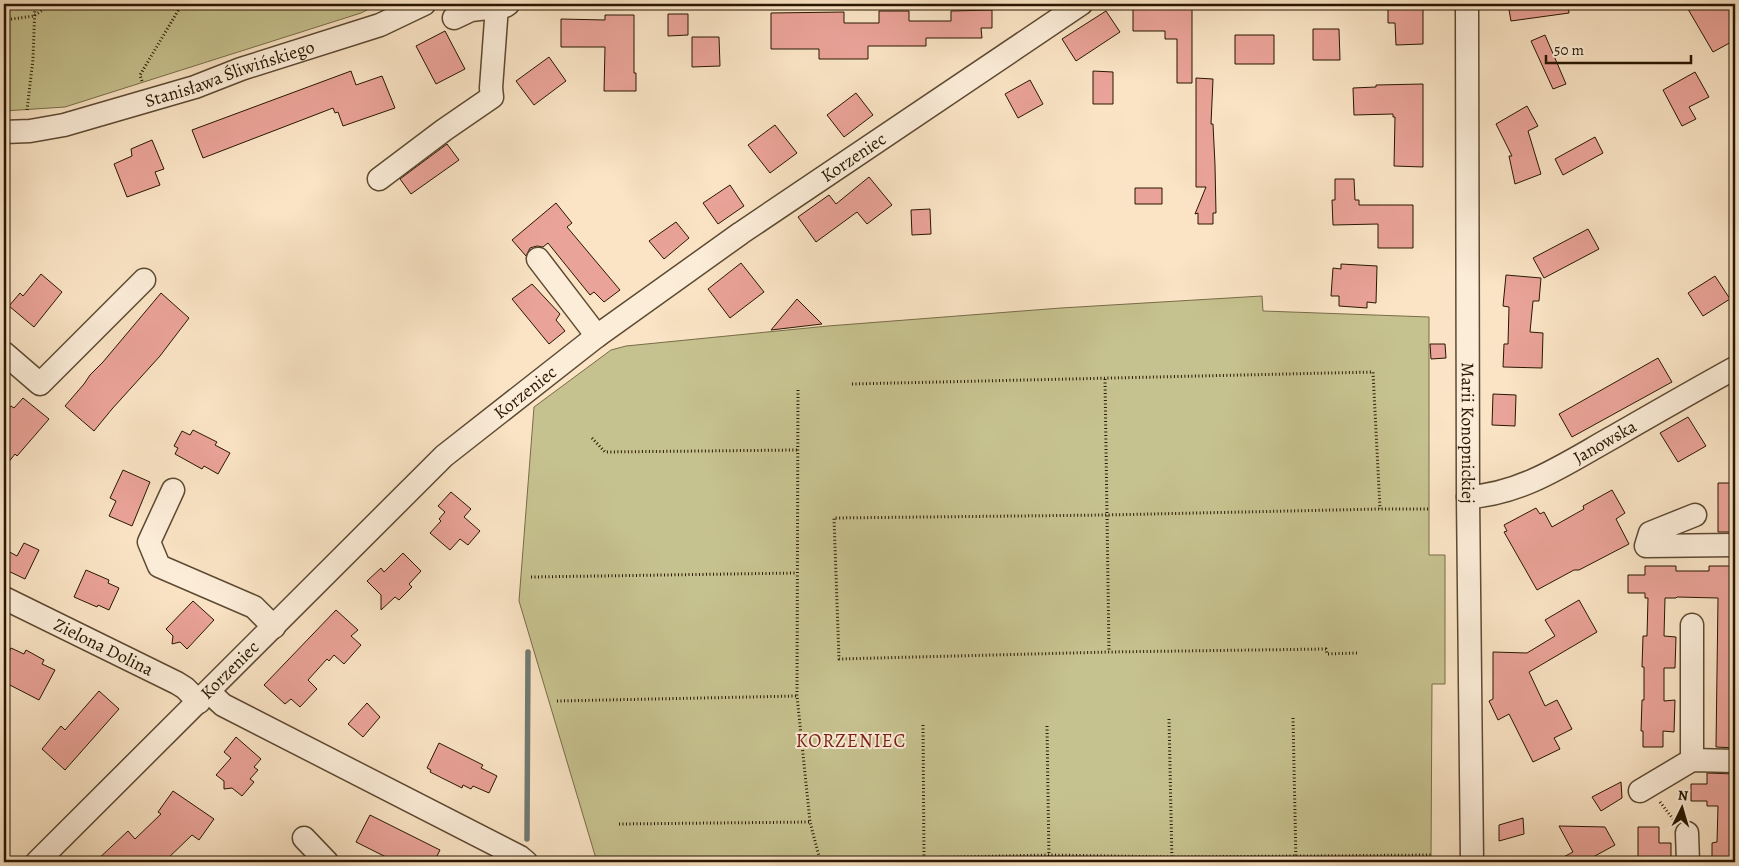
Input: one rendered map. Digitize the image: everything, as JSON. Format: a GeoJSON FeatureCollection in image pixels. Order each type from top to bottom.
{"type":"FeatureCollection","features":[{"type":"Feature","properties":{"kind":"street","name":"Stanisława Śliwińskiego"},"geometry":{"type":"LineString","coordinates":[[30,131],[64,125],[195,86],[380,25],[424,4]]}},
{"type":"Feature","properties":{"kind":"street","name":"Korzeniec"},"geometry":{"type":"LineString","coordinates":[[37,862],[444,456],[597,336],[749,227],[1080,4]]}},
{"type":"Feature","properties":{"kind":"street","name":"Marii Konopnickiej"},"geometry":{"type":"LineString","coordinates":[[1467,4],[1468,497],[1472,862]]}},
{"type":"Feature","properties":{"kind":"street"},"geometry":{"type":"LineString","coordinates":[[379,179],[492,97],[491,88],[502,5],[471,10],[454,18]]}},
{"type":"Feature","properties":{"kind":"street"},"geometry":{"type":"LineString","coordinates":[[4,132],[30,131]]}},
{"type":"Feature","properties":{"kind":"street"},"geometry":{"type":"LineString","coordinates":[[538,259],[597,336]]}},
{"type":"Feature","properties":{"kind":"street"},"geometry":{"type":"LineString","coordinates":[[4,353],[40,384],[144,280]]}},
{"type":"Feature","properties":{"kind":"street","name":"Janowska"},"geometry":{"type":"LineString","coordinates":[[1468,497],[1504,492],[1544,476],[1735,368]]}},
{"type":"Feature","properties":{"kind":"street"},"geometry":{"type":"LineString","coordinates":[[173,490],[149,542],[159,566],[254,608],[274,627]]}},
{"type":"Feature","properties":{"kind":"street"},"geometry":{"type":"LineString","coordinates":[[1695,515],[1650,533],[1646,546],[1735,546]]}},
{"type":"Feature","properties":{"kind":"street","name":"Zielona Dolina"},"geometry":{"type":"LineString","coordinates":[[4,598],[223,705],[526,862]]}},
{"type":"Feature","properties":{"kind":"street"},"geometry":{"type":"LineString","coordinates":[[1692,624],[1692,760]]}},
{"type":"Feature","properties":{"kind":"street"},"geometry":{"type":"LineString","coordinates":[[1643,789],[1692,760],[1735,761]]}},
{"type":"Feature","properties":{"kind":"street"},"geometry":{"type":"LineString","coordinates":[[1688,833],[1688,862]]}},
{"type":"Feature","properties":{"kind":"street"},"geometry":{"type":"LineString","coordinates":[[304,838],[327,862]]}},
{"type":"Feature","properties":{"kind":"path"},"geometry":{"type":"LineString","coordinates":[[30,131],[26,115],[33,59],[34,4]]}},
{"type":"Feature","properties":{"kind":"path"},"geometry":{"type":"LineString","coordinates":[[4,20],[34,16],[51,4]]}},
{"type":"Feature","properties":{"kind":"path"},"geometry":{"type":"LineString","coordinates":[[150,99],[140,74],[182,4]]}},
{"type":"Feature","properties":{"kind":"path"},"geometry":{"type":"LineString","coordinates":[[852,384],[1373,372],[1380,509]]}},
{"type":"Feature","properties":{"kind":"path"},"geometry":{"type":"LineString","coordinates":[[1105,379],[1109,652]]}},
{"type":"Feature","properties":{"kind":"path"},"geometry":{"type":"LineString","coordinates":[[798,390],[797,696],[810,822],[820,861],[1048,855],[1172,857],[1431,855]]}},
{"type":"Feature","properties":{"kind":"path"},"geometry":{"type":"LineString","coordinates":[[592,438],[605,452],[797,450]]}},
{"type":"Feature","properties":{"kind":"path"},"geometry":{"type":"LineString","coordinates":[[1358,653],[1327,654],[1326,648],[839,659],[834,518],[1428,509]]}},
{"type":"Feature","properties":{"kind":"path"},"geometry":{"type":"LineString","coordinates":[[532,577],[796,573]]}},
{"type":"Feature","properties":{"kind":"path"},"geometry":{"type":"LineString","coordinates":[[557,701],[797,696]]}},
{"type":"Feature","properties":{"kind":"path"},"geometry":{"type":"LineString","coordinates":[[1293,718],[1296,862]]}},
{"type":"Feature","properties":{"kind":"path"},"geometry":{"type":"LineString","coordinates":[[1169,719],[1172,862]]}},
{"type":"Feature","properties":{"kind":"path"},"geometry":{"type":"LineString","coordinates":[[924,725],[924,858]]}},
{"type":"Feature","properties":{"kind":"path"},"geometry":{"type":"LineString","coordinates":[[1047,726],[1048,862]]}},
{"type":"Feature","properties":{"kind":"path"},"geometry":{"type":"LineString","coordinates":[[1643,789],[1688,833]]}},
{"type":"Feature","properties":{"kind":"path"},"geometry":{"type":"LineString","coordinates":[[619,824],[810,822]]}},
{"type":"Feature","properties":{"kind":"shaded area"},"geometry":{"type":"Polygon","coordinates":[[[4,4],[379,4],[361,13],[65,107],[4,111],[4,4]]]}},
{"type":"Feature","properties":{"kind":"shaded area"},"geometry":{"type":"Polygon","coordinates":[[[1262,296],[1263,311],[1429,317],[1429,555],[1445,555],[1445,684],[1432,684],[1431,862],[597,862],[519,601],[534,407],[611,350],[626,346],[828,326],[1061,308],[1262,296]]]}},
{"type":"Feature","properties":{"kind":"building"},"geometry":{"type":"Polygon","coordinates":[[[1508,4],[1568,4],[1569,13],[1511,21],[1508,4]]]}},
{"type":"Feature","properties":{"kind":"building"},"geometry":{"type":"Polygon","coordinates":[[[1685,4],[1731,4],[1735,12],[1735,40],[1713,52],[1685,4]]]}},
{"type":"Feature","properties":{"kind":"building"},"geometry":{"type":"Polygon","coordinates":[[[1423,6],[1423,44],[1396,45],[1395,23],[1388,23],[1388,7],[1423,6]]]}},
{"type":"Feature","properties":{"kind":"building"},"geometry":{"type":"Polygon","coordinates":[[[1133,9],[1192,9],[1192,83],[1177,83],[1177,39],[1165,39],[1165,31],[1133,31],[1133,9]]]}},
{"type":"Feature","properties":{"kind":"building"},"geometry":{"type":"Polygon","coordinates":[[[992,10],[992,28],[981,28],[982,38],[926,38],[926,46],[868,46],[868,59],[819,59],[819,49],[771,49],[771,13],[844,12],[844,23],[879,23],[879,11],[909,11],[909,21],[951,21],[951,11],[992,10]]]}},
{"type":"Feature","properties":{"kind":"building"},"geometry":{"type":"Polygon","coordinates":[[[1106,11],[1120,32],[1076,61],[1062,39],[1106,11]]]}},
{"type":"Feature","properties":{"kind":"building"},"geometry":{"type":"Polygon","coordinates":[[[668,14],[688,14],[688,35],[668,36],[668,14]]]}},
{"type":"Feature","properties":{"kind":"building"},"geometry":{"type":"Polygon","coordinates":[[[605,15],[634,15],[634,73],[636,73],[636,91],[604,91],[605,47],[561,47],[561,19],[605,20],[605,15]]]}},
{"type":"Feature","properties":{"kind":"building"},"geometry":{"type":"Polygon","coordinates":[[[1313,29],[1339,29],[1340,60],[1313,60],[1313,29]]]}},
{"type":"Feature","properties":{"kind":"building"},"geometry":{"type":"Polygon","coordinates":[[[445,31],[465,69],[436,84],[416,46],[445,31]]]}},
{"type":"Feature","properties":{"kind":"building"},"geometry":{"type":"Polygon","coordinates":[[[1235,35],[1274,35],[1274,64],[1235,64],[1235,35]]]}},
{"type":"Feature","properties":{"kind":"building"},"geometry":{"type":"Polygon","coordinates":[[[1545,35],[1566,84],[1553,89],[1531,41],[1545,35]]]}},
{"type":"Feature","properties":{"kind":"building"},"geometry":{"type":"Polygon","coordinates":[[[692,37],[719,37],[720,66],[692,67],[692,37]]]}},
{"type":"Feature","properties":{"kind":"building"},"geometry":{"type":"Polygon","coordinates":[[[549,57],[566,81],[534,105],[516,81],[549,57]]]}},
{"type":"Feature","properties":{"kind":"building"},"geometry":{"type":"Polygon","coordinates":[[[351,71],[356,85],[382,76],[395,108],[343,126],[338,112],[335,113],[333,108],[203,158],[192,130],[351,71]]]}},
{"type":"Feature","properties":{"kind":"building"},"geometry":{"type":"Polygon","coordinates":[[[1093,71],[1113,72],[1113,104],[1093,104],[1093,71]]]}},
{"type":"Feature","properties":{"kind":"building"},"geometry":{"type":"Polygon","coordinates":[[[1695,72],[1709,97],[1689,107],[1696,119],[1682,126],[1663,90],[1695,72]]]}},
{"type":"Feature","properties":{"kind":"building"},"geometry":{"type":"Polygon","coordinates":[[[1196,78],[1213,79],[1211,124],[1213,124],[1216,213],[1213,213],[1213,224],[1198,224],[1198,213],[1195,214],[1206,187],[1196,187],[1196,78]]]}},
{"type":"Feature","properties":{"kind":"building"},"geometry":{"type":"Polygon","coordinates":[[[1030,80],[1043,104],[1018,118],[1005,94],[1030,80]]]}},
{"type":"Feature","properties":{"kind":"building"},"geometry":{"type":"Polygon","coordinates":[[[1423,84],[1423,167],[1394,166],[1395,117],[1393,117],[1393,114],[1354,115],[1353,88],[1376,87],[1376,85],[1423,84]]]}},
{"type":"Feature","properties":{"kind":"building"},"geometry":{"type":"Polygon","coordinates":[[[856,93],[873,115],[844,137],[827,115],[856,93]]]}},
{"type":"Feature","properties":{"kind":"building"},"geometry":{"type":"Polygon","coordinates":[[[1527,106],[1538,126],[1528,131],[1541,174],[1515,184],[1509,156],[1512,156],[1496,124],[1527,106]]]}},
{"type":"Feature","properties":{"kind":"building"},"geometry":{"type":"Polygon","coordinates":[[[775,125],[797,153],[770,173],[748,145],[775,125]]]}},
{"type":"Feature","properties":{"kind":"building"},"geometry":{"type":"Polygon","coordinates":[[[1595,137],[1603,153],[1563,175],[1555,159],[1595,137]]]}},
{"type":"Feature","properties":{"kind":"building"},"geometry":{"type":"Polygon","coordinates":[[[152,140],[164,169],[155,172],[160,185],[127,197],[114,164],[132,156],[131,149],[152,140]]]}},
{"type":"Feature","properties":{"kind":"building"},"geometry":{"type":"Polygon","coordinates":[[[447,144],[459,160],[411,194],[400,179],[447,144]]]}},
{"type":"Feature","properties":{"kind":"building"},"geometry":{"type":"Polygon","coordinates":[[[869,177],[892,205],[867,224],[857,212],[816,242],[798,217],[829,195],[836,204],[869,177]]]}},
{"type":"Feature","properties":{"kind":"building"},"geometry":{"type":"Polygon","coordinates":[[[1335,179],[1354,179],[1355,200],[1359,200],[1359,205],[1413,205],[1413,248],[1378,248],[1378,224],[1333,225],[1332,200],[1335,200],[1335,179]]]}},
{"type":"Feature","properties":{"kind":"building"},"geometry":{"type":"Polygon","coordinates":[[[730,185],[744,206],[718,224],[703,203],[730,185]]]}},
{"type":"Feature","properties":{"kind":"building"},"geometry":{"type":"Polygon","coordinates":[[[1135,188],[1162,188],[1162,204],[1135,204],[1135,188]]]}},
{"type":"Feature","properties":{"kind":"building"},"geometry":{"type":"Polygon","coordinates":[[[556,203],[572,223],[567,227],[620,290],[604,302],[594,292],[590,295],[548,243],[543,247],[530,248],[526,256],[512,240],[556,203]]]}},
{"type":"Feature","properties":{"kind":"building"},"geometry":{"type":"Polygon","coordinates":[[[930,209],[931,234],[912,235],[911,210],[930,209]]]}},
{"type":"Feature","properties":{"kind":"building"},"geometry":{"type":"Polygon","coordinates":[[[676,222],[689,238],[664,259],[649,241],[676,222]]]}},
{"type":"Feature","properties":{"kind":"building"},"geometry":{"type":"Polygon","coordinates":[[[1588,229],[1599,249],[1544,278],[1533,258],[1588,229]]]}},
{"type":"Feature","properties":{"kind":"building"},"geometry":{"type":"Polygon","coordinates":[[[741,263],[764,292],[730,318],[708,289],[741,263]]]}},
{"type":"Feature","properties":{"kind":"building"},"geometry":{"type":"Polygon","coordinates":[[[1341,264],[1377,266],[1376,303],[1367,302],[1367,308],[1339,306],[1339,296],[1331,296],[1333,268],[1341,269],[1341,264]]]}},
{"type":"Feature","properties":{"kind":"building"},"geometry":{"type":"Polygon","coordinates":[[[41,274],[62,292],[34,327],[9,306],[20,293],[23,296],[41,274]]]}},
{"type":"Feature","properties":{"kind":"building"},"geometry":{"type":"Polygon","coordinates":[[[1506,275],[1541,278],[1539,301],[1533,301],[1530,332],[1543,333],[1542,368],[1503,367],[1504,344],[1508,344],[1509,307],[1503,306],[1506,275]]]}},
{"type":"Feature","properties":{"kind":"building"},"geometry":{"type":"Polygon","coordinates":[[[1715,276],[1730,299],[1703,316],[1688,293],[1715,276]]]}},
{"type":"Feature","properties":{"kind":"building"},"geometry":{"type":"Polygon","coordinates":[[[532,284],[560,314],[556,320],[565,331],[549,344],[512,299],[532,284]]]}},
{"type":"Feature","properties":{"kind":"building"},"geometry":{"type":"Polygon","coordinates":[[[161,293],[189,318],[160,356],[94,431],[65,406],[161,293]]]}},
{"type":"Feature","properties":{"kind":"building"},"geometry":{"type":"Polygon","coordinates":[[[797,299],[822,324],[771,330],[797,299]]]}},
{"type":"Feature","properties":{"kind":"building"},"geometry":{"type":"Polygon","coordinates":[[[1430,344],[1445,344],[1446,358],[1431,359],[1430,344]]]}},
{"type":"Feature","properties":{"kind":"building"},"geometry":{"type":"Polygon","coordinates":[[[1658,358],[1672,382],[1572,437],[1559,414],[1658,358]]]}},
{"type":"Feature","properties":{"kind":"building"},"geometry":{"type":"Polygon","coordinates":[[[1493,394],[1516,395],[1515,426],[1492,425],[1493,394]]]}},
{"type":"Feature","properties":{"kind":"building"},"geometry":{"type":"Polygon","coordinates":[[[23,398],[49,419],[4,468],[4,414],[11,406],[14,408],[23,398]]]}},
{"type":"Feature","properties":{"kind":"building"},"geometry":{"type":"Polygon","coordinates":[[[1688,417],[1706,446],[1678,462],[1660,433],[1688,417]]]}},
{"type":"Feature","properties":{"kind":"building"},"geometry":{"type":"Polygon","coordinates":[[[193,430],[217,442],[215,445],[230,453],[218,474],[204,466],[202,469],[175,454],[178,448],[174,446],[182,431],[190,435],[193,430]]]}},
{"type":"Feature","properties":{"kind":"building"},"geometry":{"type":"Polygon","coordinates":[[[123,470],[150,482],[132,526],[109,516],[116,501],[110,498],[123,470]]]}},
{"type":"Feature","properties":{"kind":"building"},"geometry":{"type":"Polygon","coordinates":[[[1718,483],[1735,483],[1735,532],[1718,532],[1718,483]]]}},
{"type":"Feature","properties":{"kind":"building"},"geometry":{"type":"Polygon","coordinates":[[[1612,490],[1625,513],[1616,519],[1629,544],[1537,590],[1504,532],[1507,531],[1504,525],[1536,508],[1540,514],[1544,512],[1552,527],[1584,509],[1583,506],[1612,490]]]}},
{"type":"Feature","properties":{"kind":"building"},"geometry":{"type":"Polygon","coordinates":[[[451,492],[471,509],[464,517],[480,531],[468,545],[460,539],[450,550],[430,533],[441,521],[439,519],[445,512],[438,506],[451,492]]]}},
{"type":"Feature","properties":{"kind":"building"},"geometry":{"type":"Polygon","coordinates":[[[24,543],[39,550],[25,579],[4,569],[4,549],[17,556],[24,543]]]}},
{"type":"Feature","properties":{"kind":"building"},"geometry":{"type":"Polygon","coordinates":[[[403,553],[421,571],[409,584],[412,587],[399,600],[395,597],[381,610],[381,595],[367,581],[381,568],[384,572],[403,553]]]}},
{"type":"Feature","properties":{"kind":"building"},"geometry":{"type":"Polygon","coordinates":[[[1645,566],[1676,566],[1676,571],[1709,571],[1709,566],[1735,566],[1735,748],[1716,747],[1718,598],[1677,597],[1665,598],[1664,636],[1676,637],[1675,668],[1664,668],[1664,701],[1675,700],[1674,732],[1663,731],[1663,747],[1643,747],[1643,731],[1641,731],[1642,700],[1644,700],[1643,636],[1647,636],[1648,598],[1645,598],[1645,593],[1628,593],[1628,575],[1645,575],[1645,566]]]}},
{"type":"Feature","properties":{"kind":"building"},"geometry":{"type":"Polygon","coordinates":[[[86,570],[109,580],[108,583],[119,588],[109,610],[74,597],[86,570]]]}},
{"type":"Feature","properties":{"kind":"building"},"geometry":{"type":"Polygon","coordinates":[[[1579,600],[1597,632],[1529,672],[1545,706],[1557,700],[1572,729],[1554,738],[1560,749],[1533,762],[1509,714],[1498,720],[1489,701],[1493,699],[1493,652],[1527,653],[1555,636],[1545,620],[1579,600]]]}},
{"type":"Feature","properties":{"kind":"building"},"geometry":{"type":"Polygon","coordinates":[[[193,601],[214,620],[187,649],[180,642],[172,644],[173,636],[166,629],[193,601]]]}},
{"type":"Feature","properties":{"kind":"building"},"geometry":{"type":"Polygon","coordinates":[[[336,610],[358,630],[351,636],[361,645],[344,664],[334,655],[329,661],[327,659],[308,680],[317,689],[300,707],[291,699],[285,704],[264,685],[336,610]]]}},
{"type":"Feature","properties":{"kind":"building"},"geometry":{"type":"Polygon","coordinates":[[[11,648],[24,654],[26,650],[44,660],[42,664],[55,670],[39,700],[4,682],[4,663],[11,648]]]}},
{"type":"Feature","properties":{"kind":"building"},"geometry":{"type":"Polygon","coordinates":[[[99,691],[119,709],[65,770],[42,749],[61,726],[65,730],[99,691]]]}},
{"type":"Feature","properties":{"kind":"building"},"geometry":{"type":"Polygon","coordinates":[[[367,703],[380,717],[363,737],[348,724],[367,703]]]}},
{"type":"Feature","properties":{"kind":"building"},"geometry":{"type":"Polygon","coordinates":[[[236,737],[261,759],[254,767],[258,770],[250,779],[254,782],[242,796],[232,788],[224,789],[224,781],[216,775],[231,758],[224,752],[236,737]]]}},
{"type":"Feature","properties":{"kind":"building"},"geometry":{"type":"Polygon","coordinates":[[[439,743],[483,765],[481,768],[497,776],[489,793],[473,786],[471,789],[463,785],[462,788],[430,772],[431,770],[427,768],[439,743]]]}},
{"type":"Feature","properties":{"kind":"building"},"geometry":{"type":"Polygon","coordinates":[[[1707,773],[1735,774],[1735,862],[1712,862],[1712,843],[1717,842],[1718,806],[1707,806],[1707,801],[1691,801],[1691,784],[1707,784],[1707,773]]]}},
{"type":"Feature","properties":{"kind":"building"},"geometry":{"type":"Polygon","coordinates":[[[1621,782],[1622,798],[1601,811],[1592,797],[1621,782]]]}},
{"type":"Feature","properties":{"kind":"building"},"geometry":{"type":"Polygon","coordinates":[[[173,791],[214,819],[199,840],[192,835],[164,862],[95,862],[128,831],[135,839],[161,814],[158,812],[173,791]]]}},
{"type":"Feature","properties":{"kind":"building"},"geometry":{"type":"Polygon","coordinates":[[[370,815],[440,850],[434,862],[396,862],[356,842],[370,815]]]}},
{"type":"Feature","properties":{"kind":"building"},"geometry":{"type":"Polygon","coordinates":[[[1523,818],[1524,834],[1499,841],[1499,825],[1523,818]]]}},
{"type":"Feature","properties":{"kind":"building"},"geometry":{"type":"Polygon","coordinates":[[[1559,826],[1605,827],[1615,845],[1584,862],[1554,862],[1573,852],[1559,826]]]}},
{"type":"Feature","properties":{"kind":"building"},"geometry":{"type":"Polygon","coordinates":[[[1638,827],[1659,827],[1659,843],[1671,843],[1671,862],[1638,862],[1638,827]]]}},
{"type":"Feature","properties":{"kind":"waterway"},"geometry":{"type":"LineString","coordinates":[[527,839],[528,652]]}},
{"type":"Feature","properties":{"kind":"district","name":"KORZENIEC"},"geometry":{"type":"Point","coordinates":[851,740]}}]}
